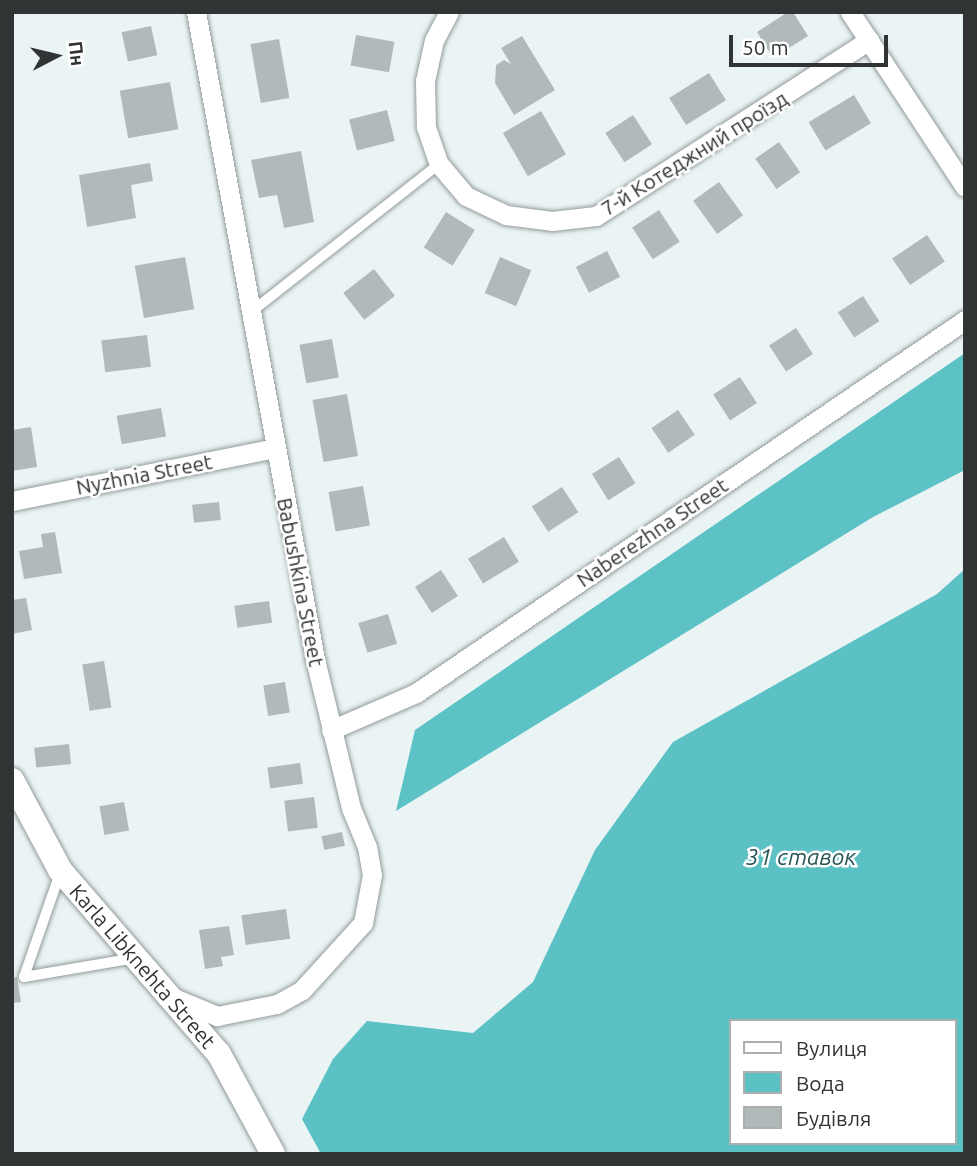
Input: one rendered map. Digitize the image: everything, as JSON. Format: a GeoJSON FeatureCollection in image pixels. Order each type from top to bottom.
{"type":"FeatureCollection","features":[{"type":"Feature","properties":{"kind":"street","name":"Babushkina Street"},"geometry":{"type":"LineString","coordinates":[[174,998],[217,1016],[277,1004],[302,990],[363,923],[372,875],[331,730],[196,12]]}},
{"type":"Feature","properties":{"kind":"street","name":"7-й Котеджний проїзд"},"geometry":{"type":"LineString","coordinates":[[449,12],[434,40],[425,82],[426,127],[439,164],[466,196],[506,215],[552,221],[596,216],[869,40]]}},
{"type":"Feature","properties":{"kind":"street"},"geometry":{"type":"LineString","coordinates":[[850,12],[965,187]]}},
{"type":"Feature","properties":{"kind":"street","name":"Naberezhna Street"},"geometry":{"type":"LineString","coordinates":[[331,730],[416,693],[965,320]]}},
{"type":"Feature","properties":{"kind":"street","name":"Nyzhnia Street"},"geometry":{"type":"LineString","coordinates":[[12,501],[276,448]]}},
{"type":"Feature","properties":{"kind":"street","name":"Karla Libknehta Street"},"geometry":{"type":"LineString","coordinates":[[12,780],[61,870],[135,958],[174,998],[219,1054],[273,1154]]}},
{"type":"Feature","properties":{"kind":"lane"},"geometry":{"type":"LineString","coordinates":[[251,312],[439,164]]}},
{"type":"Feature","properties":{"kind":"lane"},"geometry":{"type":"LineString","coordinates":[[61,870],[24,978],[135,958]]}},
{"type":"Feature","properties":{"kind":"shaded area"},"geometry":{"type":"Polygon","coordinates":[[[965,353],[965,470],[873,517],[396,811],[415,730],[965,353]]]}},
{"type":"Feature","properties":{"kind":"water","name":"31 ставок"},"geometry":{"type":"Polygon","coordinates":[[[965,569],[965,1154],[321,1154],[302,1119],[333,1059],[367,1021],[473,1033],[533,982],[595,850],[673,742],[937,594],[965,569]]]}},
{"type":"Feature","properties":{"kind":"building"},"geometry":{"type":"Polygon","coordinates":[[[788,12],[793,12],[808,36],[773,58],[757,32],[788,12]]]}},
{"type":"Feature","properties":{"kind":"building"},"geometry":{"type":"Polygon","coordinates":[[[151,26],[157,55],[128,62],[122,32],[151,26]]]}},
{"type":"Feature","properties":{"kind":"building"},"geometry":{"type":"Polygon","coordinates":[[[356,35],[394,42],[389,72],[351,66],[356,35]]]}},
{"type":"Feature","properties":{"kind":"building"},"geometry":{"type":"Polygon","coordinates":[[[522,36],[555,90],[514,115],[495,83],[496,65],[504,60],[511,64],[501,48],[522,36]]]}},
{"type":"Feature","properties":{"kind":"building"},"geometry":{"type":"Polygon","coordinates":[[[279,39],[289,98],[261,103],[250,44],[279,39]]]}},
{"type":"Feature","properties":{"kind":"building"},"geometry":{"type":"Polygon","coordinates":[[[709,73],[726,100],[686,125],[669,98],[709,73]]]}},
{"type":"Feature","properties":{"kind":"building"},"geometry":{"type":"Polygon","coordinates":[[[170,82],[178,129],[128,138],[120,91],[170,82]]]}},
{"type":"Feature","properties":{"kind":"building"},"geometry":{"type":"Polygon","coordinates":[[[854,95],[871,123],[826,151],[809,122],[854,95]]]}},
{"type":"Feature","properties":{"kind":"building"},"geometry":{"type":"Polygon","coordinates":[[[387,110],[395,141],[357,150],[349,119],[387,110]]]}},
{"type":"Feature","properties":{"kind":"building"},"geometry":{"type":"Polygon","coordinates":[[[541,111],[566,154],[528,176],[503,133],[541,111]]]}},
{"type":"Feature","properties":{"kind":"building"},"geometry":{"type":"Polygon","coordinates":[[[633,115],[652,144],[624,162],[605,133],[633,115]]]}},
{"type":"Feature","properties":{"kind":"building"},"geometry":{"type":"Polygon","coordinates":[[[779,142],[800,172],[776,189],[755,159],[779,142]]]}},
{"type":"Feature","properties":{"kind":"building"},"geometry":{"type":"Polygon","coordinates":[[[301,151],[314,222],[284,228],[277,195],[259,198],[251,160],[301,151]]]}},
{"type":"Feature","properties":{"kind":"building"},"geometry":{"type":"Polygon","coordinates":[[[150,163],[153,181],[131,185],[136,218],[87,227],[79,175],[150,163]]]}},
{"type":"Feature","properties":{"kind":"building"},"geometry":{"type":"Polygon","coordinates":[[[719,182],[743,215],[717,234],[693,201],[719,182]]]}},
{"type":"Feature","properties":{"kind":"building"},"geometry":{"type":"Polygon","coordinates":[[[659,210],[680,242],[653,259],[632,227],[659,210]]]}},
{"type":"Feature","properties":{"kind":"building"},"geometry":{"type":"Polygon","coordinates":[[[446,212],[475,230],[453,266],[424,248],[446,212]]]}},
{"type":"Feature","properties":{"kind":"building"},"geometry":{"type":"Polygon","coordinates":[[[927,235],[945,262],[910,285],[892,258],[927,235]]]}},
{"type":"Feature","properties":{"kind":"building"},"geometry":{"type":"Polygon","coordinates":[[[607,251],[620,277],[589,293],[576,267],[607,251]]]}},
{"type":"Feature","properties":{"kind":"building"},"geometry":{"type":"Polygon","coordinates":[[[185,257],[194,309],[144,318],[135,266],[185,257]]]}},
{"type":"Feature","properties":{"kind":"building"},"geometry":{"type":"Polygon","coordinates":[[[500,257],[531,270],[516,306],[485,293],[500,257]]]}},
{"type":"Feature","properties":{"kind":"building"},"geometry":{"type":"Polygon","coordinates":[[[374,269],[395,296],[364,320],[343,293],[374,269]]]}},
{"type":"Feature","properties":{"kind":"building"},"geometry":{"type":"Polygon","coordinates":[[[863,296],[879,321],[854,337],[838,312],[863,296]]]}},
{"type":"Feature","properties":{"kind":"building"},"geometry":{"type":"Polygon","coordinates":[[[796,328],[813,354],[786,371],[769,345],[796,328]]]}},
{"type":"Feature","properties":{"kind":"building"},"geometry":{"type":"Polygon","coordinates":[[[147,335],[151,367],[105,372],[101,341],[147,335]]]}},
{"type":"Feature","properties":{"kind":"building"},"geometry":{"type":"Polygon","coordinates":[[[332,339],[339,377],[306,383],[300,345],[332,339]]]}},
{"type":"Feature","properties":{"kind":"building"},"geometry":{"type":"Polygon","coordinates":[[[740,377],[757,403],[730,420],[713,394],[740,377]]]}},
{"type":"Feature","properties":{"kind":"building"},"geometry":{"type":"Polygon","coordinates":[[[347,394],[358,456],[323,462],[313,400],[347,394]]]}},
{"type":"Feature","properties":{"kind":"building"},"geometry":{"type":"Polygon","coordinates":[[[161,408],[166,437],[122,444],[117,416],[161,408]]]}},
{"type":"Feature","properties":{"kind":"building"},"geometry":{"type":"Polygon","coordinates":[[[678,410],[695,435],[668,453],[651,428],[678,410]]]}},
{"type":"Feature","properties":{"kind":"building"},"geometry":{"type":"Polygon","coordinates":[[[31,427],[37,467],[12,471],[12,430],[31,427]]]}},
{"type":"Feature","properties":{"kind":"building"},"geometry":{"type":"Polygon","coordinates":[[[619,457],[635,483],[608,500],[592,474],[619,457]]]}},
{"type":"Feature","properties":{"kind":"building"},"geometry":{"type":"Polygon","coordinates":[[[363,486],[370,525],[335,531],[329,492],[363,486]]]}},
{"type":"Feature","properties":{"kind":"building"},"geometry":{"type":"Polygon","coordinates":[[[562,487],[578,512],[548,532],[532,507],[562,487]]]}},
{"type":"Feature","properties":{"kind":"building"},"geometry":{"type":"Polygon","coordinates":[[[219,502],[221,520],[194,523],[192,505],[219,502]]]}},
{"type":"Feature","properties":{"kind":"building"},"geometry":{"type":"Polygon","coordinates":[[[55,532],[62,573],[24,579],[19,551],[43,547],[41,534],[55,532]]]}},
{"type":"Feature","properties":{"kind":"building"},"geometry":{"type":"Polygon","coordinates":[[[504,537],[519,562],[483,583],[468,559],[504,537]]]}},
{"type":"Feature","properties":{"kind":"building"},"geometry":{"type":"Polygon","coordinates":[[[441,570],[458,596],[432,613],[415,587],[441,570]]]}},
{"type":"Feature","properties":{"kind":"building"},"geometry":{"type":"Polygon","coordinates":[[[26,598],[32,630],[12,634],[12,600],[26,598]]]}},
{"type":"Feature","properties":{"kind":"building"},"geometry":{"type":"Polygon","coordinates":[[[269,601],[272,623],[237,628],[234,606],[269,601]]]}},
{"type":"Feature","properties":{"kind":"building"},"geometry":{"type":"Polygon","coordinates":[[[388,614],[397,644],[367,653],[358,623],[388,614]]]}},
{"type":"Feature","properties":{"kind":"building"},"geometry":{"type":"Polygon","coordinates":[[[104,661],[111,707],[90,711],[82,664],[104,661]]]}},
{"type":"Feature","properties":{"kind":"building"},"geometry":{"type":"Polygon","coordinates":[[[285,682],[290,713],[268,716],[263,685],[285,682]]]}},
{"type":"Feature","properties":{"kind":"building"},"geometry":{"type":"Polygon","coordinates":[[[69,744],[71,764],[36,768],[34,748],[69,744]]]}},
{"type":"Feature","properties":{"kind":"building"},"geometry":{"type":"Polygon","coordinates":[[[300,763],[303,784],[270,788],[267,768],[300,763]]]}},
{"type":"Feature","properties":{"kind":"building"},"geometry":{"type":"Polygon","coordinates":[[[314,797],[318,828],[288,831],[284,801],[314,797]]]}},
{"type":"Feature","properties":{"kind":"building"},"geometry":{"type":"Polygon","coordinates":[[[124,802],[129,831],[104,835],[99,806],[124,802]]]}},
{"type":"Feature","properties":{"kind":"building"},"geometry":{"type":"Polygon","coordinates":[[[342,832],[345,846],[324,850],[321,836],[342,832]]]}},
{"type":"Feature","properties":{"kind":"building"},"geometry":{"type":"Polygon","coordinates":[[[286,909],[290,939],[246,945],[241,915],[286,909]]]}},
{"type":"Feature","properties":{"kind":"building"},"geometry":{"type":"Polygon","coordinates":[[[229,926],[234,955],[221,957],[223,966],[205,969],[199,930],[229,926]]]}},
{"type":"Feature","properties":{"kind":"building"},"geometry":{"type":"Polygon","coordinates":[[[17,977],[21,1002],[12,1003],[12,978],[17,977]]]}}]}
